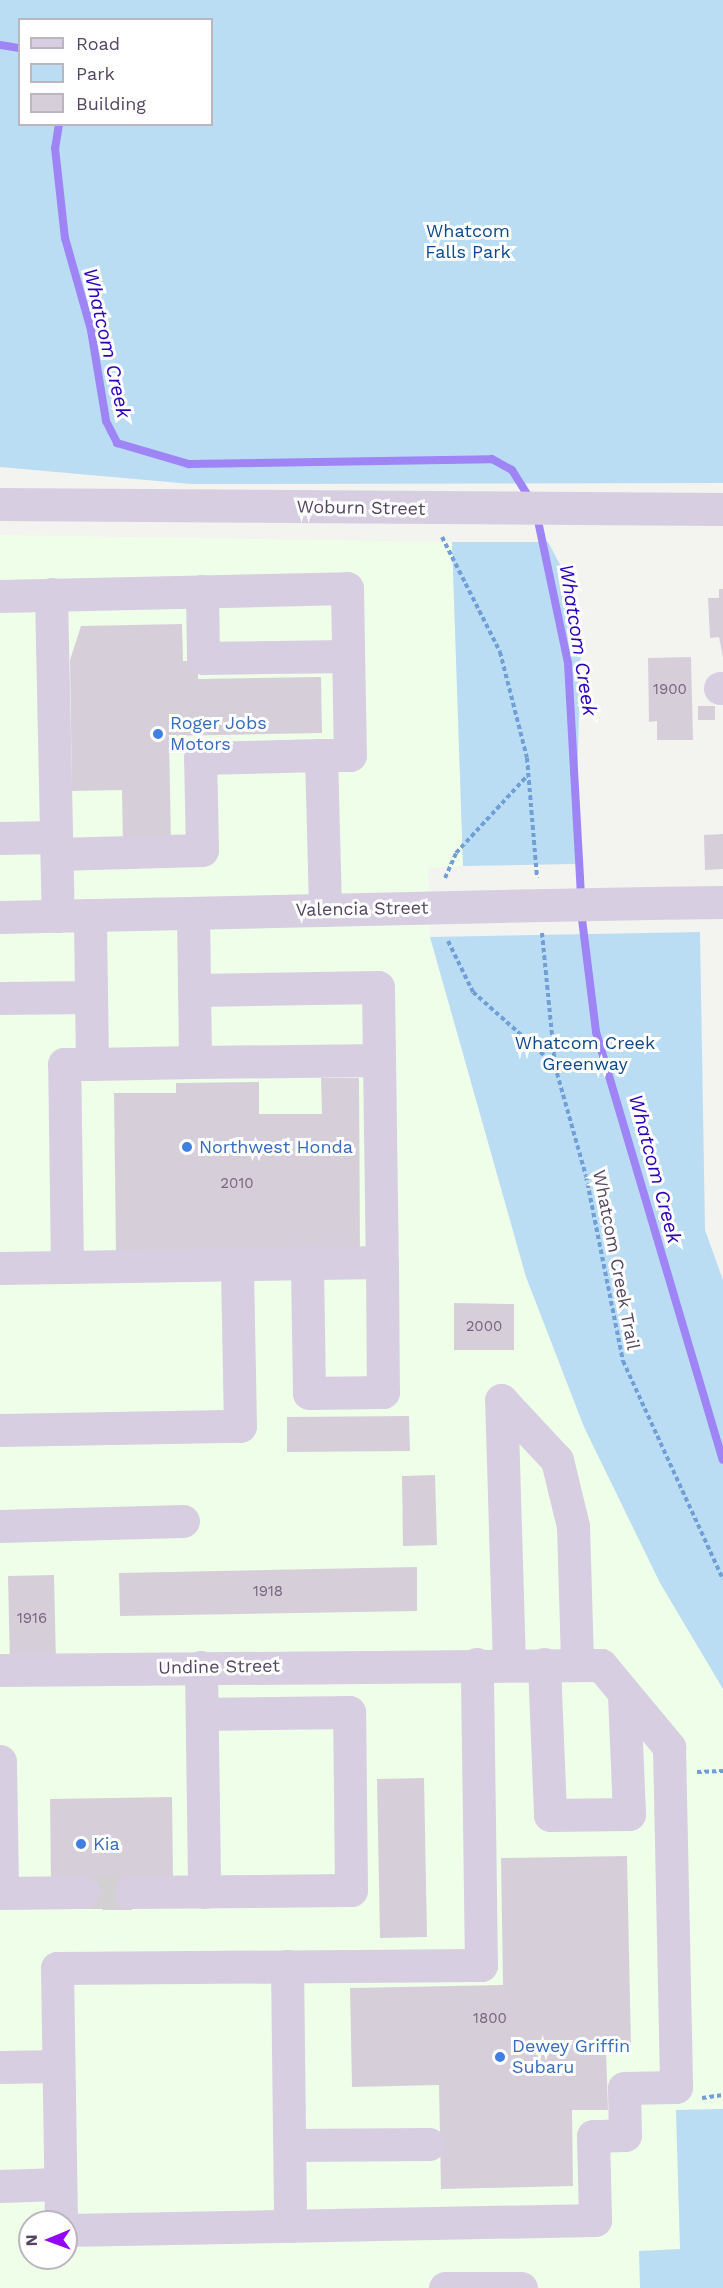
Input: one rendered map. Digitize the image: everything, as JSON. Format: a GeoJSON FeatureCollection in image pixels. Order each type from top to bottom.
{"type":"FeatureCollection","features":[{"type":"Feature","properties":{"kind":"street","name":"Woburn Street"},"geometry":{"type":"LineString","coordinates":[[0,504],[450,521],[597,510],[723,509]]}},
{"type":"Feature","properties":{"kind":"street"},"geometry":{"type":"LineString","coordinates":[[0,596],[346,588],[350,755],[200,758],[202,850],[57,845],[0,838]]}},
{"type":"Feature","properties":{"kind":"street"},"geometry":{"type":"LineString","coordinates":[[202,591],[203,658],[348,656]]}},
{"type":"Feature","properties":{"kind":"street"},"geometry":{"type":"LineString","coordinates":[[51,594],[57,845],[91,998],[92,1064]]}},
{"type":"Feature","properties":{"kind":"street"},"geometry":{"type":"LineString","coordinates":[[321,755],[325,910]]}},
{"type":"Feature","properties":{"kind":"street","name":"Valencia Street"},"geometry":{"type":"LineString","coordinates":[[0,917],[723,902]]}},
{"type":"Feature","properties":{"kind":"street"},"geometry":{"type":"LineString","coordinates":[[193,913],[195,1062]]}},
{"type":"Feature","properties":{"kind":"street"},"geometry":{"type":"LineString","coordinates":[[194,990],[378,987],[383,1392],[309,1393],[307,1263]]}},
{"type":"Feature","properties":{"kind":"street"},"geometry":{"type":"LineString","coordinates":[[0,998],[91,998]]}},
{"type":"Feature","properties":{"kind":"street"},"geometry":{"type":"LineString","coordinates":[[67,1267],[64,1064],[378,1060]]}},
{"type":"Feature","properties":{"kind":"street"},"geometry":{"type":"LineString","coordinates":[[0,1268],[382,1262]]}},
{"type":"Feature","properties":{"kind":"street"},"geometry":{"type":"LineString","coordinates":[[0,1430],[240,1426],[237,1264]]}},
{"type":"Feature","properties":{"kind":"street"},"geometry":{"type":"LineString","coordinates":[[509,1664],[501,1400],[557,1460],[573,1526],[577,1664]]}},
{"type":"Feature","properties":{"kind":"street"},"geometry":{"type":"LineString","coordinates":[[0,1526],[183,1521]]}},
{"type":"Feature","properties":{"kind":"street","name":"Undine Street"},"geometry":{"type":"LineString","coordinates":[[0,1670],[438,1664],[601,1665],[669,1747],[676,2087],[624,2088],[625,2135],[593,2136],[595,2220],[291,2226]]}},
{"type":"Feature","properties":{"kind":"street"},"geometry":{"type":"LineString","coordinates":[[61,2210],[57,1968],[481,1965],[477,1664]]}},
{"type":"Feature","properties":{"kind":"street"},"geometry":{"type":"LineString","coordinates":[[544,1664],[550,1815],[629,1814],[624,1693]]}},
{"type":"Feature","properties":{"kind":"street"},"geometry":{"type":"LineString","coordinates":[[201,1667],[204,1892]]}},
{"type":"Feature","properties":{"kind":"street"},"geometry":{"type":"LineString","coordinates":[[131,1892],[351,1890],[349,1712],[202,1714]]}},
{"type":"Feature","properties":{"kind":"street"},"geometry":{"type":"LineString","coordinates":[[0,1761],[1,1893],[83,1892]]}},
{"type":"Feature","properties":{"kind":"street"},"geometry":{"type":"LineString","coordinates":[[78,2230],[291,2226],[287,1966]]}},
{"type":"Feature","properties":{"kind":"street"},"geometry":{"type":"LineString","coordinates":[[0,2067],[58,2066]]}},
{"type":"Feature","properties":{"kind":"street"},"geometry":{"type":"LineString","coordinates":[[290,2145],[429,2144]]}},
{"type":"Feature","properties":{"kind":"street"},"geometry":{"type":"LineString","coordinates":[[0,2186],[60,2184]]}},
{"type":"Feature","properties":{"kind":"street"},"geometry":{"type":"LineString","coordinates":[[445,2288],[521,2288]]}},
{"type":"Feature","properties":{"kind":"path"},"geometry":{"type":"LineString","coordinates":[[450,521],[500,652],[528,774],[537,878]]}},
{"type":"Feature","properties":{"kind":"path"},"geometry":{"type":"LineString","coordinates":[[443,886],[456,853],[528,774]]}},
{"type":"Feature","properties":{"kind":"path","name":"Whatcom Creek Trail"},"geometry":{"type":"LineString","coordinates":[[541,930],[555,1066],[586,1176],[623,1361],[723,1578]]}},
{"type":"Feature","properties":{"kind":"path"},"geometry":{"type":"LineString","coordinates":[[448,941],[473,993],[555,1066]]}},
{"type":"Feature","properties":{"kind":"shaded area"},"geometry":{"type":"Polygon","coordinates":[[[0,535],[452,542],[463,866],[428,868],[430,937],[526,1277],[723,1596],[723,2109],[676,2110],[680,2250],[639,2251],[640,2288],[0,2288],[0,535]]]}},
{"type":"Feature","properties":{"kind":"green space","name":"Whatcom Falls Park"},"geometry":{"type":"Polygon","coordinates":[[[0,0],[723,0],[723,483],[191,484],[0,467],[0,0]]]}},
{"type":"Feature","properties":{"kind":"green space"},"geometry":{"type":"Polygon","coordinates":[[[452,542],[548,542],[564,572],[581,642],[575,864],[463,866],[452,542]]]}},
{"type":"Feature","properties":{"kind":"green space","name":"Whatcom Creek Greenway"},"geometry":{"type":"Polygon","coordinates":[[[700,932],[705,1230],[723,1280],[723,1689],[660,1583],[584,1427],[526,1277],[430,937],[700,932]]]}},
{"type":"Feature","properties":{"kind":"green space"},"geometry":{"type":"Polygon","coordinates":[[[723,2109],[723,2288],[640,2288],[639,2251],[680,2249],[676,2110],[723,2109]]]}},
{"type":"Feature","properties":{"kind":"building"},"geometry":{"type":"Polygon","coordinates":[[[719,589],[723,589],[723,658],[719,637],[710,638],[708,598],[719,598],[719,589]]]}},
{"type":"Feature","properties":{"kind":"building","name":"Roger Jobs Motors"},"geometry":{"type":"Polygon","coordinates":[[[182,624],[183,661],[198,661],[198,679],[321,677],[322,733],[169,736],[171,843],[123,844],[122,790],[72,791],[70,660],[81,626],[182,624]]]}},
{"type":"Feature","properties":{"kind":"building"},"geometry":{"type":"Polygon","coordinates":[[[691,657],[693,740],[657,740],[657,721],[649,722],[648,658],[691,657]]]}},
{"type":"Feature","properties":{"kind":"building"},"geometry":{"type":"Polygon","coordinates":[[[698,706],[715,706],[715,720],[698,720],[698,706]]]}},
{"type":"Feature","properties":{"kind":"building"},"geometry":{"type":"Polygon","coordinates":[[[723,834],[723,869],[705,870],[704,835],[723,834]]]}},
{"type":"Feature","properties":{"kind":"building"},"geometry":{"type":"Polygon","coordinates":[[[321,1078],[359,1078],[360,1253],[116,1255],[114,1093],[176,1093],[176,1083],[259,1082],[259,1114],[322,1114],[321,1078]]]}},
{"type":"Feature","properties":{"kind":"building"},"geometry":{"type":"Polygon","coordinates":[[[454,1303],[514,1304],[514,1350],[454,1350],[454,1303]]]}},
{"type":"Feature","properties":{"kind":"building"},"geometry":{"type":"Polygon","coordinates":[[[409,1416],[410,1451],[287,1452],[287,1417],[409,1416]]]}},
{"type":"Feature","properties":{"kind":"building"},"geometry":{"type":"Polygon","coordinates":[[[435,1475],[437,1545],[403,1546],[402,1476],[435,1475]]]}},
{"type":"Feature","properties":{"kind":"building"},"geometry":{"type":"Polygon","coordinates":[[[417,1567],[417,1611],[120,1616],[119,1573],[417,1567]]]}},
{"type":"Feature","properties":{"kind":"building"},"geometry":{"type":"Polygon","coordinates":[[[54,1575],[56,1663],[10,1663],[8,1576],[54,1575]]]}},
{"type":"Feature","properties":{"kind":"building"},"geometry":{"type":"Polygon","coordinates":[[[424,1778],[427,1937],[380,1938],[377,1779],[424,1778]]]}},
{"type":"Feature","properties":{"kind":"building"},"geometry":{"type":"Polygon","coordinates":[[[172,1797],[173,1876],[131,1877],[132,1910],[103,1910],[83,1892],[51,1886],[50,1799],[172,1797]]]}},
{"type":"Feature","properties":{"kind":"building"},"geometry":{"type":"Polygon","coordinates":[[[627,1856],[631,2049],[606,2049],[608,2110],[572,2110],[573,2186],[441,2189],[439,2085],[352,2087],[350,1988],[503,1985],[501,1858],[627,1856]]]}},
{"type":"Feature","properties":{"kind":"waterway","name":"Whatcom Creek"},"geometry":{"type":"LineString","coordinates":[[0,45],[18,48]]}},
{"type":"Feature","properties":{"kind":"waterway","name":"Whatcom Creek"},"geometry":{"type":"LineString","coordinates":[[59,126],[55,148],[65,238],[91,330],[106,421],[117,443],[189,464],[492,459],[512,470],[530,499]]}},
{"type":"Feature","properties":{"kind":"waterway","name":"Whatcom Creek"},"geometry":{"type":"LineString","coordinates":[[537,516],[568,663],[581,896]]}},
{"type":"Feature","properties":{"kind":"waterway","name":"Whatcom Creek"},"geometry":{"type":"LineString","coordinates":[[581,911],[596,1032],[723,1460]]}},
{"type":"Feature","properties":{"kind":"tunnel"},"geometry":{"type":"LineString","coordinates":[[83,1892],[131,1892]]}},
{"type":"Feature","properties":{"kind":"place","name":"Roger Jobs Motors"},"geometry":{"type":"Point","coordinates":[158,734]}},
{"type":"Feature","properties":{"kind":"place","name":"Northwest Honda"},"geometry":{"type":"Point","coordinates":[187,1147]}},
{"type":"Feature","properties":{"kind":"place","name":"Kia"},"geometry":{"type":"Point","coordinates":[81,1844]}},
{"type":"Feature","properties":{"kind":"place","name":"Dewey Griffin Subaru"},"geometry":{"type":"Point","coordinates":[500,2057]}}]}
